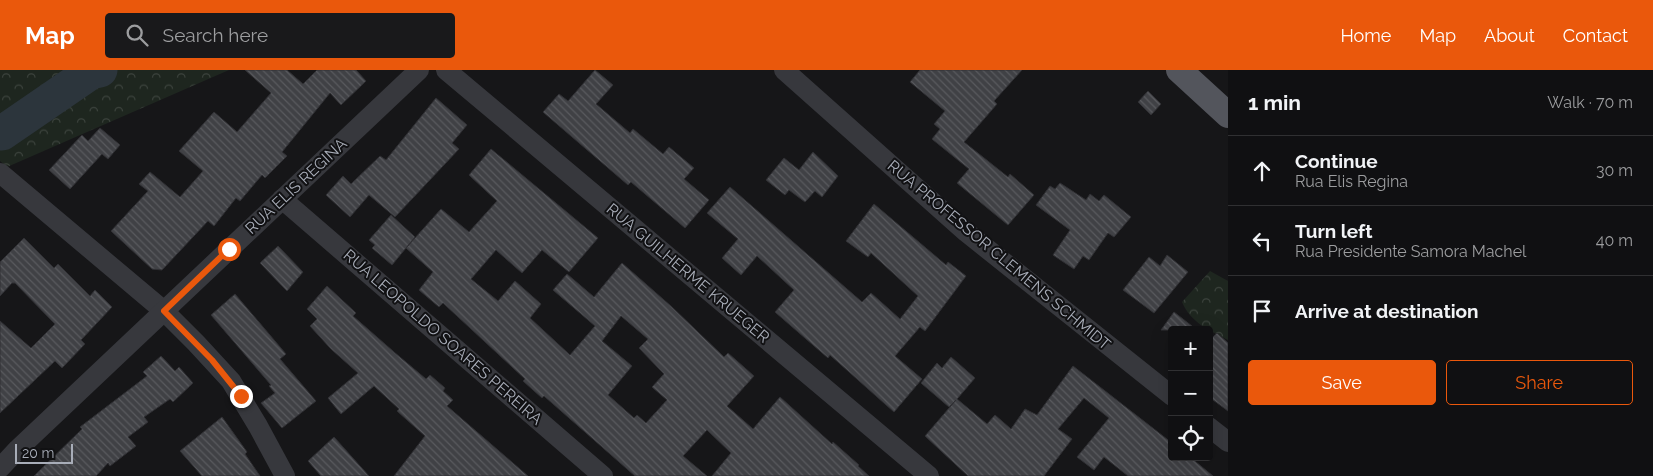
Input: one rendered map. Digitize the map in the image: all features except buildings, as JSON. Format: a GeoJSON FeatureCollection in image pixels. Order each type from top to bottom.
{"type":"FeatureCollection","features":[{"type":"Feature","properties":{"kind":"main road"},"geometry":{"type":"LineString","coordinates":[[1179,70],[1228,115]]}},
{"type":"Feature","properties":{"kind":"street","name":"RUA ELIS REGINA"},"geometry":{"type":"LineString","coordinates":[[0,468],[420,70]]}},
{"type":"Feature","properties":{"kind":"street","name":"RUA GUILHERME KRUEGER"},"geometry":{"type":"LineString","coordinates":[[446,70],[929,476]]}},
{"type":"Feature","properties":{"kind":"street","name":"RUA PROFESSOR CLEMENS SCHMIDT"},"geometry":{"type":"LineString","coordinates":[[784,70],[966,232],[1168,393]]}},
{"type":"Feature","properties":{"kind":"street"},"geometry":{"type":"LineString","coordinates":[[0,173],[164,311],[231,381],[285,476]]}},
{"type":"Feature","properties":{"kind":"street","name":"RUA LEOPOLDO SOARES PEREIRA"},"geometry":{"type":"LineString","coordinates":[[282,199],[603,476]]}},
{"type":"Feature","properties":{"kind":"street"},"geometry":{"type":"LineString","coordinates":[[1213,430],[1228,442]]}},
{"type":"Feature","properties":{"kind":"green space"},"geometry":{"type":"Polygon","coordinates":[[[0,70],[229,70],[7,167],[0,161],[0,70]]]}},
{"type":"Feature","properties":{"kind":"green space"},"geometry":{"type":"Polygon","coordinates":[[[1210,271],[1228,281],[1228,340],[1213,332],[1213,326],[1203,326],[1196,321],[1182,302],[1210,271]]]}},
{"type":"Feature","properties":{"kind":"waterway"},"geometry":{"type":"LineString","coordinates":[[2,133],[91,72],[100,70]]}},
{"type":"Feature","properties":{"kind":"route"},"geometry":{"type":"LineString","coordinates":[[229,249],[164,311],[196,342],[231,381],[241,396]]}}]}
